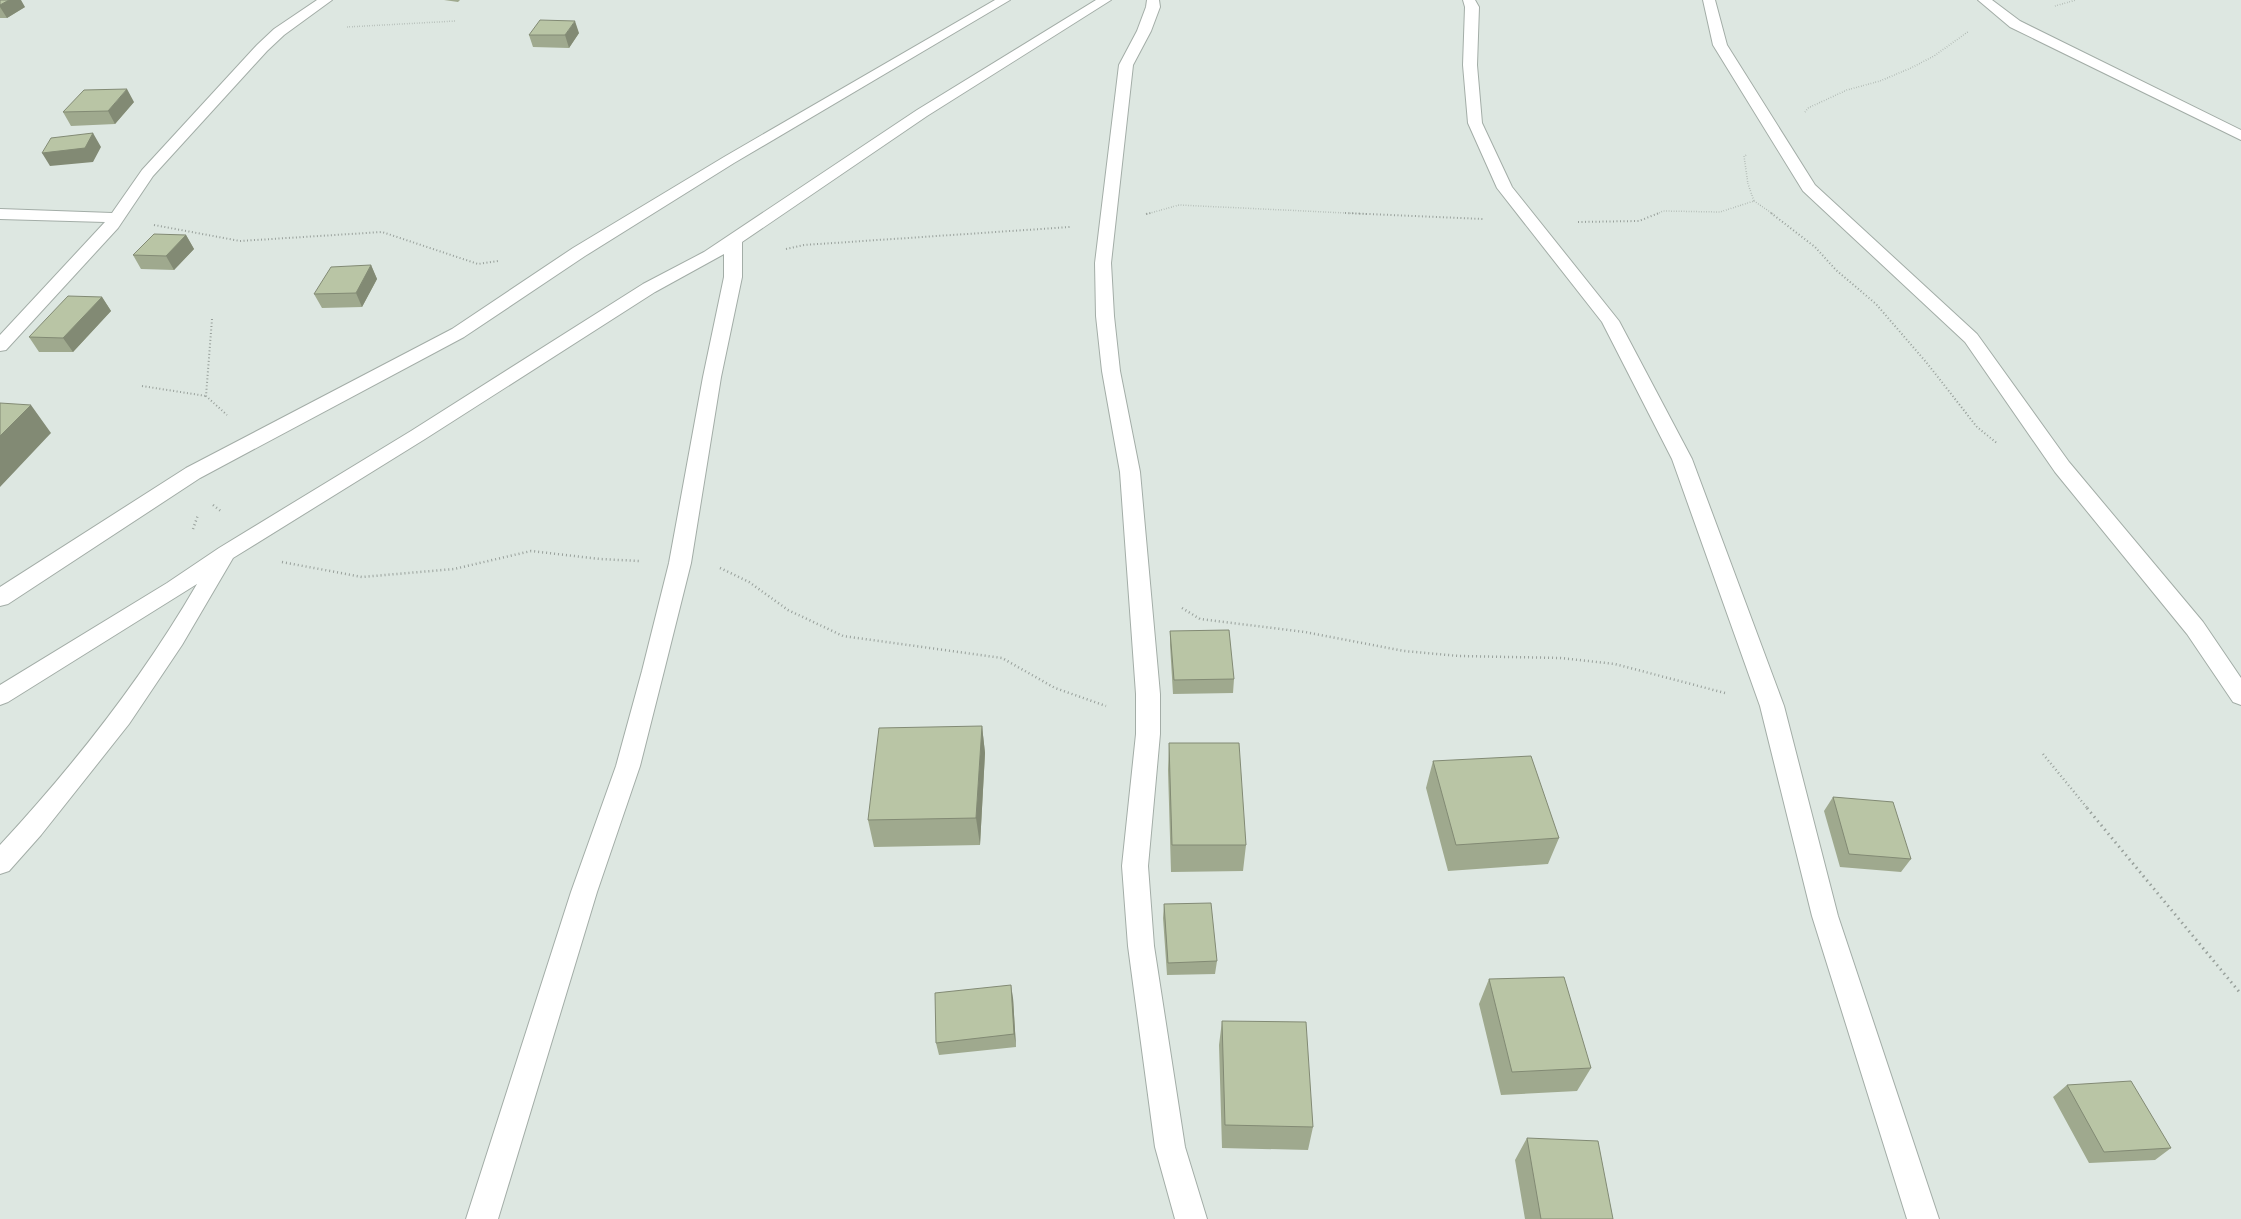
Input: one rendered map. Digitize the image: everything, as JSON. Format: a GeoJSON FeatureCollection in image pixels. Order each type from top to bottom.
{"type":"FeatureCollection","features":[{"type":"Feature","properties":{"kind":"main road"},"geometry":{"type":"LineString","coordinates":[[0,346],[115,221],[147,173],[262,48],[279,32],[326,0]]}},
{"type":"Feature","properties":{"kind":"main road"},"geometry":{"type":"LineString","coordinates":[[0,598],[193,473],[262,438],[458,333],[592,244],[729,160],[1004,0]]}},
{"type":"Feature","properties":{"kind":"main road"},"geometry":{"type":"LineString","coordinates":[[0,696],[175,589],[226,553],[649,288],[710,256],[733,251],[922,113],[1105,0]]}},
{"type":"Feature","properties":{"kind":"main road"},"geometry":{"type":"LineString","coordinates":[[1153,0],[1154,7],[1144,31],[1126,65],[1103,263],[1104,316],[1110,371],[1130,472],[1148,694],[1148,734],[1141,792],[1135,866],[1141,946],[1170,1147],[1191,1219]]}},
{"type":"Feature","properties":{"kind":"main road"},"geometry":{"type":"LineString","coordinates":[[1469,0],[1472,7],[1470,65],[1475,123],[1505,188],[1610,321],[1682,459],[1772,706],[1825,916],[1923,1219]]}},
{"type":"Feature","properties":{"kind":"main road"},"geometry":{"type":"LineString","coordinates":[[1709,0],[1720,45],[1809,188],[1971,338],[2062,467],[2195,628],[2241,696]]}},
{"type":"Feature","properties":{"kind":"main road"},"geometry":{"type":"LineString","coordinates":[[1984,0],[2015,24],[2241,136]]}},
{"type":"Feature","properties":{"kind":"main road"},"geometry":{"type":"LineString","coordinates":[[0,214],[115,221]]}},
{"type":"Feature","properties":{"kind":"main road"},"geometry":{"type":"LineString","coordinates":[[482,1219],[584,892],[628,766],[680,563],[712,377],[733,277],[733,251]]}},
{"type":"Feature","properties":{"kind":"main road"},"geometry":{"type":"LineString","coordinates":[[0,863],[34,827],[130,706],[180,634],[226,553]]}},
{"type":"Feature","properties":{"kind":"path"},"geometry":{"type":"LineString","coordinates":[[2003,447],[1977,427],[1926,362],[1876,304],[1836,270],[1815,247],[1779,218],[1754,201],[1748,184],[1744,156],[1763,149],[1764,132],[1797,121],[1808,108],[1847,90],[1880,81],[1911,68],[1978,26],[2015,24],[2059,4],[2076,0]]}},
{"type":"Feature","properties":{"kind":"path"},"geometry":{"type":"LineString","coordinates":[[346,27],[456,21]]}},
{"type":"Feature","properties":{"kind":"path"},"geometry":{"type":"LineString","coordinates":[[733,251],[978,234],[1107,222],[1130,219],[1179,205],[1330,213],[1398,214],[1533,224],[1639,221],[1663,211],[1720,212],[1754,201]]}},
{"type":"Feature","properties":{"kind":"path"},"geometry":{"type":"LineString","coordinates":[[115,221],[139,222],[240,241],[382,232],[478,264],[501,261]]}},
{"type":"Feature","properties":{"kind":"path"},"geometry":{"type":"LineString","coordinates":[[206,396],[212,319]]}},
{"type":"Feature","properties":{"kind":"path"},"geometry":{"type":"LineString","coordinates":[[142,386],[206,396],[218,408],[262,438]]}},
{"type":"Feature","properties":{"kind":"path"},"geometry":{"type":"LineString","coordinates":[[212,505],[256,535],[245,548],[252,556],[362,577],[454,569],[531,551],[600,559],[680,563],[709,562],[749,582],[788,610],[843,636],[1002,658],[1055,688],[1102,703],[1148,734]]}},
{"type":"Feature","properties":{"kind":"path"},"geometry":{"type":"LineString","coordinates":[[1138,580],[1200,619],[1298,631],[1404,651],[1459,656],[1561,658],[1615,664],[1772,706]]}},
{"type":"Feature","properties":{"kind":"path"},"geometry":{"type":"LineString","coordinates":[[2043,754],[2241,994]]}},
{"type":"Feature","properties":{"kind":"building"},"geometry":{"type":"Polygon","coordinates":[[[0,0],[9,0],[0,5],[0,0]]]}},
{"type":"Feature","properties":{"kind":"building"},"geometry":{"type":"Polygon","coordinates":[[[540,20],[575,21],[565,35],[529,35],[540,20]]]}},
{"type":"Feature","properties":{"kind":"building"},"geometry":{"type":"Polygon","coordinates":[[[127,89],[108,111],[63,112],[84,90],[127,89]]]}},
{"type":"Feature","properties":{"kind":"building"},"geometry":{"type":"Polygon","coordinates":[[[93,133],[85,148],[42,153],[51,138],[93,133]]]}},
{"type":"Feature","properties":{"kind":"building"},"geometry":{"type":"Polygon","coordinates":[[[154,234],[186,235],[166,256],[133,255],[154,234]]]}},
{"type":"Feature","properties":{"kind":"building"},"geometry":{"type":"Polygon","coordinates":[[[371,265],[356,293],[314,294],[331,267],[371,265]]]}},
{"type":"Feature","properties":{"kind":"building"},"geometry":{"type":"Polygon","coordinates":[[[68,296],[102,297],[63,338],[29,337],[68,296]]]}},
{"type":"Feature","properties":{"kind":"building"},"geometry":{"type":"Polygon","coordinates":[[[0,403],[31,405],[0,436],[0,403]]]}},
{"type":"Feature","properties":{"kind":"building"},"geometry":{"type":"Polygon","coordinates":[[[1229,630],[1234,679],[1174,680],[1170,631],[1229,630]]]}},
{"type":"Feature","properties":{"kind":"building"},"geometry":{"type":"Polygon","coordinates":[[[982,726],[976,818],[868,820],[879,728],[982,726]]]}},
{"type":"Feature","properties":{"kind":"building"},"geometry":{"type":"Polygon","coordinates":[[[1169,743],[1239,743],[1246,845],[1172,845],[1169,743]]]}},
{"type":"Feature","properties":{"kind":"building"},"geometry":{"type":"Polygon","coordinates":[[[1531,756],[1559,838],[1456,845],[1433,761],[1531,756]]]}},
{"type":"Feature","properties":{"kind":"building"},"geometry":{"type":"Polygon","coordinates":[[[1833,797],[1893,802],[1911,859],[1849,854],[1833,797]]]}},
{"type":"Feature","properties":{"kind":"building"},"geometry":{"type":"Polygon","coordinates":[[[1211,903],[1217,961],[1168,963],[1164,904],[1211,903]]]}},
{"type":"Feature","properties":{"kind":"building"},"geometry":{"type":"Polygon","coordinates":[[[1564,977],[1591,1068],[1512,1072],[1489,979],[1564,977]]]}},
{"type":"Feature","properties":{"kind":"building"},"geometry":{"type":"Polygon","coordinates":[[[1011,985],[1014,1034],[936,1043],[935,993],[1011,985]]]}},
{"type":"Feature","properties":{"kind":"building"},"geometry":{"type":"Polygon","coordinates":[[[1222,1021],[1306,1022],[1313,1127],[1225,1125],[1222,1021]]]}},
{"type":"Feature","properties":{"kind":"building"},"geometry":{"type":"Polygon","coordinates":[[[2131,1081],[2171,1148],[2104,1152],[2067,1085],[2131,1081]]]}},
{"type":"Feature","properties":{"kind":"building"},"geometry":{"type":"Polygon","coordinates":[[[1527,1138],[1598,1141],[1613,1219],[1541,1219],[1527,1138]]]}}]}
